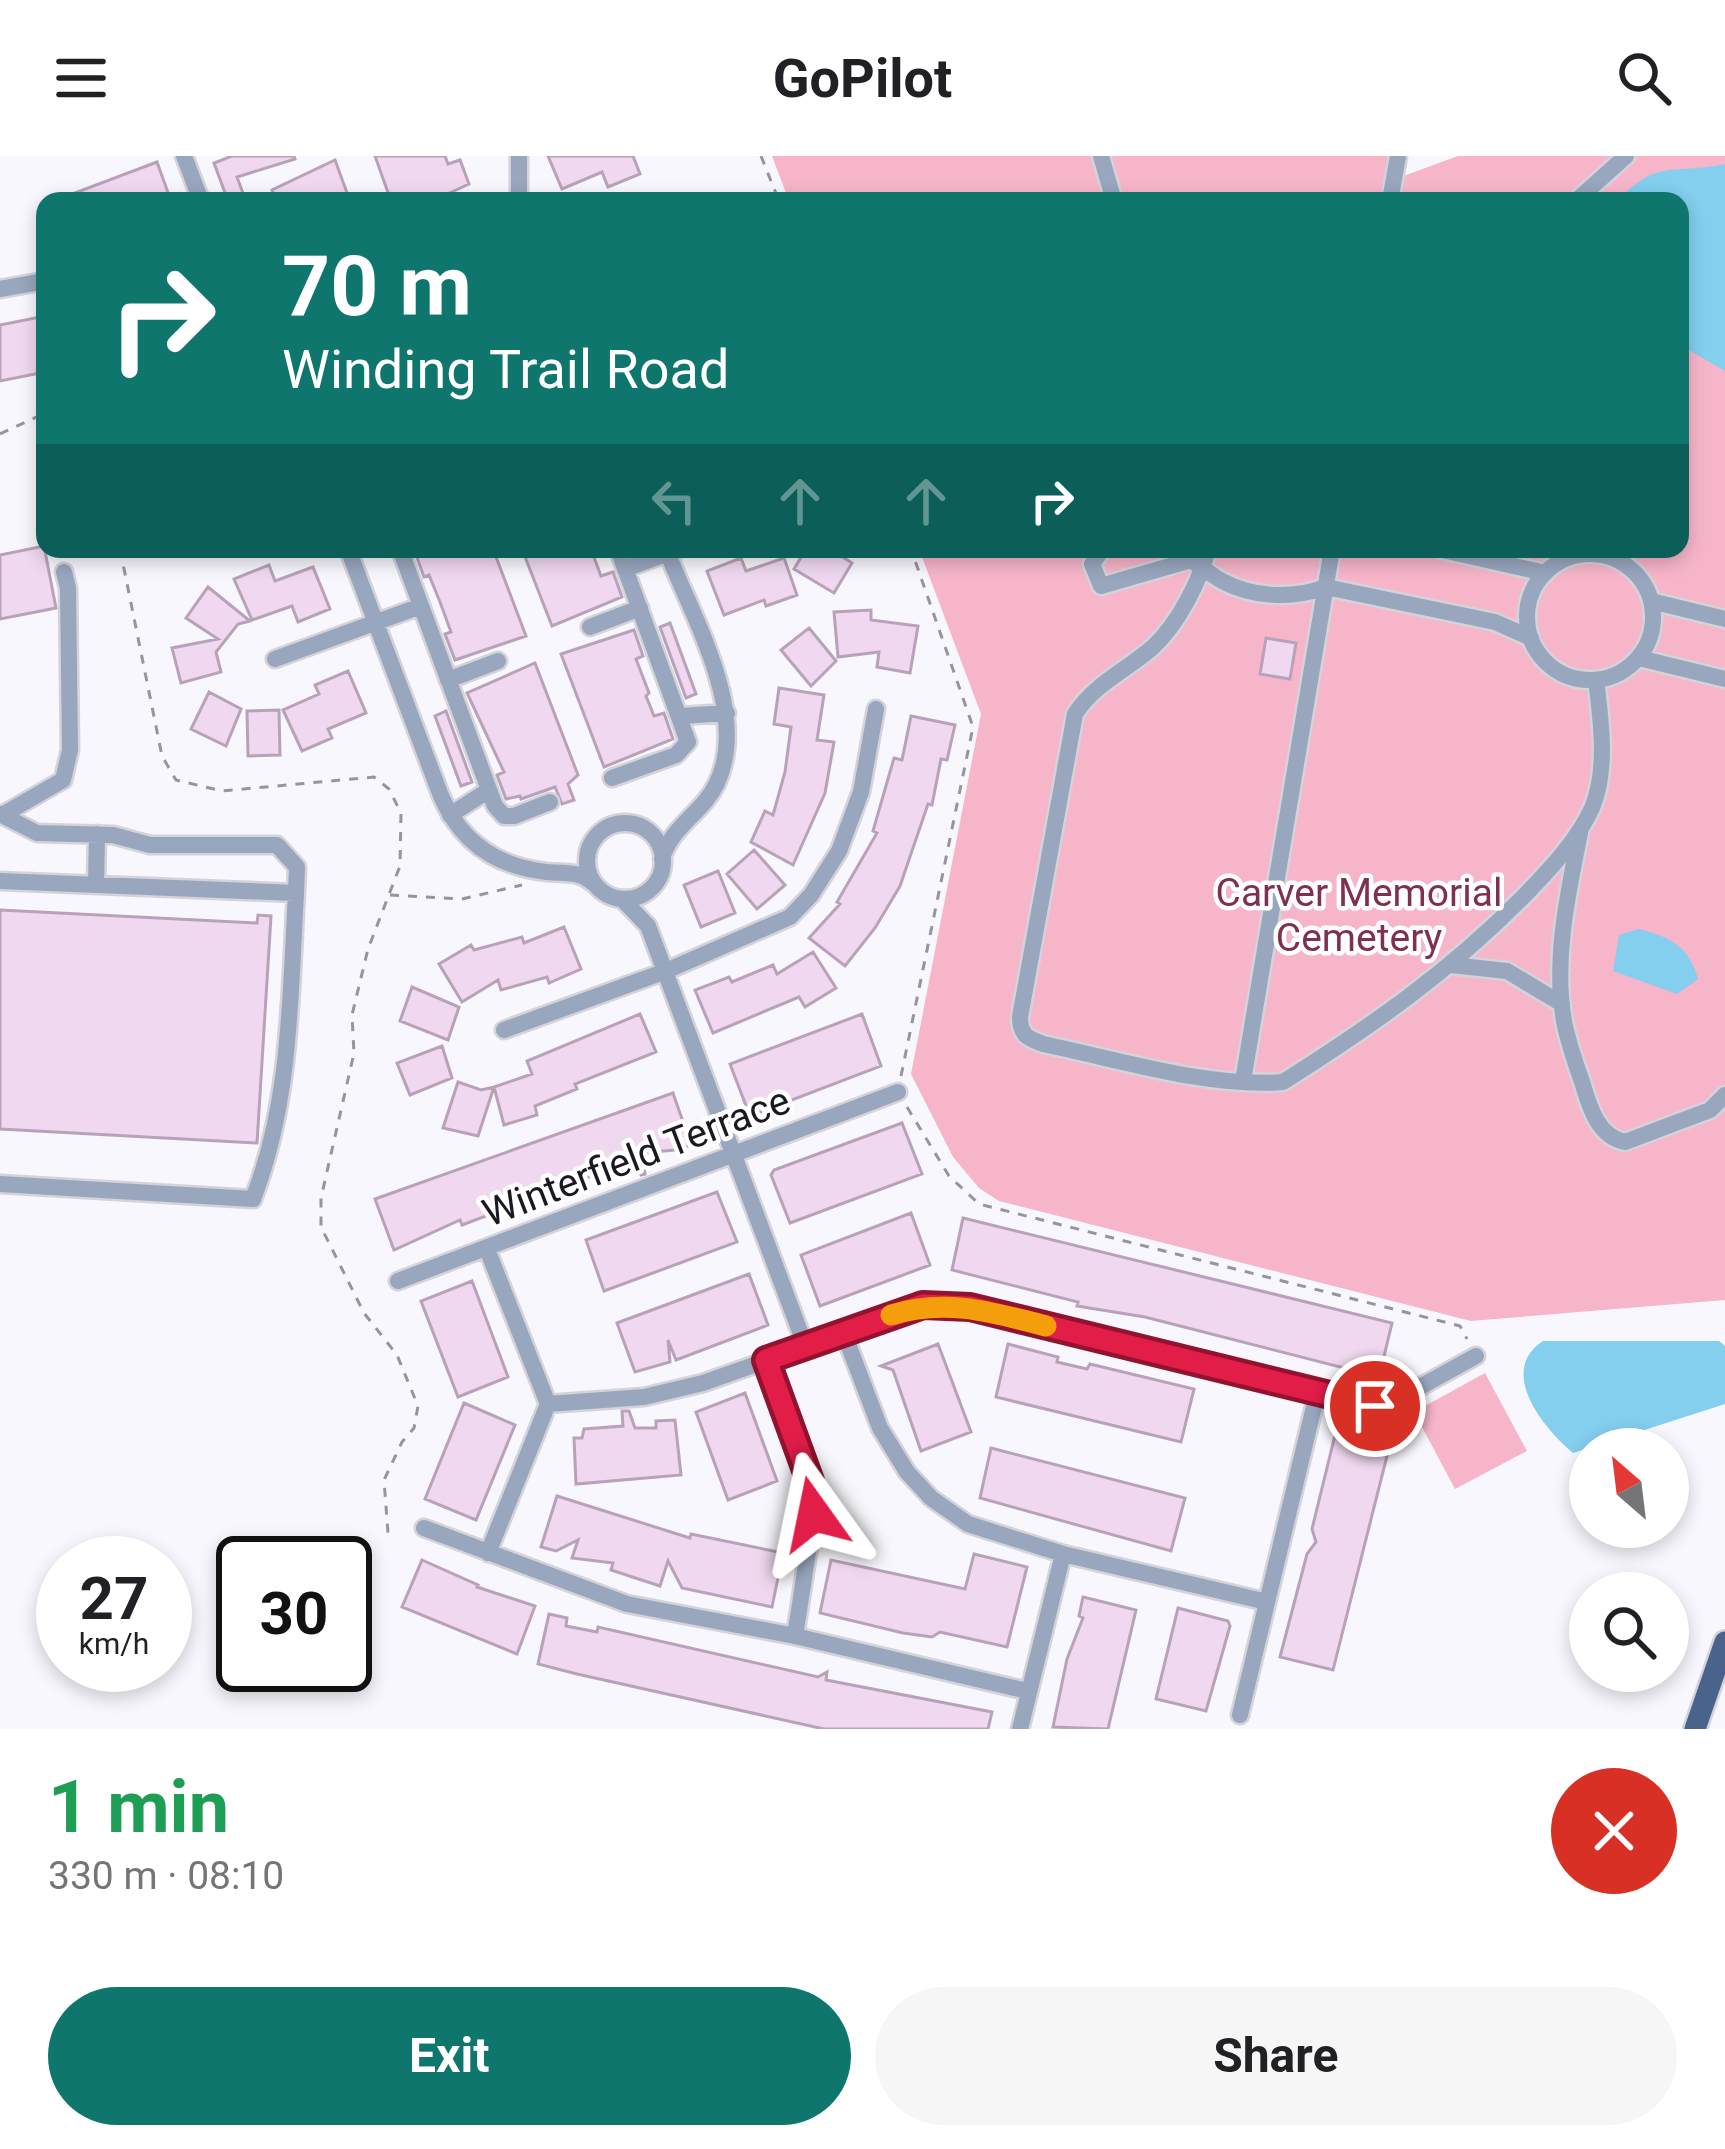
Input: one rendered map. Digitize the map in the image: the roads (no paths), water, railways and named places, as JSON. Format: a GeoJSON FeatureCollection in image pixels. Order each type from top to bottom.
{"type":"FeatureCollection","features":[{"type":"Feature","properties":{"kind":"main road"},"geometry":{"type":"LineString","coordinates":[[1695,1729],[1725,1642]]}},
{"type":"Feature","properties":{"kind":"street"},"geometry":{"type":"LineString","coordinates":[[184,156],[198,192]]}},
{"type":"Feature","properties":{"kind":"street"},"geometry":{"type":"LineString","coordinates":[[519,156],[520,192]]}},
{"type":"Feature","properties":{"kind":"street"},"geometry":{"type":"LineString","coordinates":[[1101,156],[1111,192]]}},
{"type":"Feature","properties":{"kind":"street"},"geometry":{"type":"LineString","coordinates":[[1391,192],[1397,156]]}},
{"type":"Feature","properties":{"kind":"street"},"geometry":{"type":"LineString","coordinates":[[1586,192],[1626,156]]}},
{"type":"Feature","properties":{"kind":"street"},"geometry":{"type":"LineString","coordinates":[[0,289],[36,283]]}},
{"type":"Feature","properties":{"kind":"street"},"geometry":{"type":"LineString","coordinates":[[351,558],[450,815],[470,841],[489,856],[542,872],[576,872],[607,895],[622,899],[648,926]]}},
{"type":"Feature","properties":{"kind":"street"},"geometry":{"type":"LineString","coordinates":[[403,558],[489,790],[504,816],[550,802]]}},
{"type":"Feature","properties":{"kind":"street"},"geometry":{"type":"LineString","coordinates":[[612,778],[684,749],[687,733],[622,558]]}},
{"type":"Feature","properties":{"kind":"street"},"geometry":{"type":"LineString","coordinates":[[626,569],[652,558]]}},
{"type":"Feature","properties":{"kind":"street"},"geometry":{"type":"LineString","coordinates":[[674,558],[727,713],[729,743],[716,784],[674,831],[645,902],[648,926],[805,1345]]}},
{"type":"Feature","properties":{"kind":"street"},"geometry":{"type":"LineString","coordinates":[[1096,558],[1092,564],[1101,586],[1202,558]]}},
{"type":"Feature","properties":{"kind":"street"},"geometry":{"type":"LineString","coordinates":[[1202,558],[1223,582],[1255,592],[1301,596],[1325,587],[1495,622],[1531,638]]}},
{"type":"Feature","properties":{"kind":"street"},"geometry":{"type":"LineString","coordinates":[[1202,558],[1157,644],[1086,697],[1076,714],[1020,1030],[1043,1044],[1243,1081],[1283,1082],[1369,1029],[1451,965],[1535,884],[1581,826],[1593,805],[1600,770],[1596,680]]}},
{"type":"Feature","properties":{"kind":"street"},"geometry":{"type":"LineString","coordinates":[[1243,1081],[1330,558]]}},
{"type":"Feature","properties":{"kind":"street"},"geometry":{"type":"LineString","coordinates":[[1478,558],[1545,573]]}},
{"type":"Feature","properties":{"kind":"street"},"geometry":{"type":"LineString","coordinates":[[1570,558],[1545,573],[1528,601],[1527,625],[1549,666],[1561,674],[1596,680],[1626,670],[1639,658],[1654,624],[1651,601],[1632,569],[1611,558]]}},
{"type":"Feature","properties":{"kind":"street"},"geometry":{"type":"LineString","coordinates":[[2,814],[63,780],[70,750],[64,572]]}},
{"type":"Feature","properties":{"kind":"street"},"geometry":{"type":"LineString","coordinates":[[1651,601],[1725,619]]}},
{"type":"Feature","properties":{"kind":"street"},"geometry":{"type":"LineString","coordinates":[[274,659],[421,606]]}},
{"type":"Feature","properties":{"kind":"street"},"geometry":{"type":"LineString","coordinates":[[590,627],[640,608]]}},
{"type":"Feature","properties":{"kind":"street"},"geometry":{"type":"LineString","coordinates":[[1639,658],[1725,679]]}},
{"type":"Feature","properties":{"kind":"street"},"geometry":{"type":"LineString","coordinates":[[448,680],[498,661]]}},
{"type":"Feature","properties":{"kind":"street"},"geometry":{"type":"LineString","coordinates":[[504,1030],[666,970],[790,917],[811,895],[839,851],[854,812],[876,709]]}},
{"type":"Feature","properties":{"kind":"street"},"geometry":{"type":"LineString","coordinates":[[681,716],[727,713]]}},
{"type":"Feature","properties":{"kind":"street"},"geometry":{"type":"LineString","coordinates":[[450,815],[489,790]]}},
{"type":"Feature","properties":{"kind":"street"},"geometry":{"type":"LineString","coordinates":[[0,1184],[253,1199],[284,1094],[297,867],[277,845],[150,845],[97,835],[37,833],[2,814]]}},
{"type":"Feature","properties":{"kind":"street"},"geometry":{"type":"LineString","coordinates":[[593,883],[588,853],[594,837],[607,827],[634,824],[649,831],[674,831]]}},
{"type":"Feature","properties":{"kind":"street"},"geometry":{"type":"LineString","coordinates":[[1581,826],[1561,956],[1562,1004],[1586,1096],[1607,1136],[1625,1142],[1649,1134],[1710,1110],[1725,1095]]}},
{"type":"Feature","properties":{"kind":"street"},"geometry":{"type":"LineString","coordinates":[[649,831],[660,846],[662,859]]}},
{"type":"Feature","properties":{"kind":"street"},"geometry":{"type":"LineString","coordinates":[[96,885],[97,835]]}},
{"type":"Feature","properties":{"kind":"street"},"geometry":{"type":"LineString","coordinates":[[567,872],[588,853]]}},
{"type":"Feature","properties":{"kind":"street"},"geometry":{"type":"LineString","coordinates":[[0,880],[296,893]]}},
{"type":"Feature","properties":{"kind":"street"},"geometry":{"type":"LineString","coordinates":[[622,899],[649,890]]}},
{"type":"Feature","properties":{"kind":"street"},"geometry":{"type":"LineString","coordinates":[[1451,965],[1507,971],[1562,1004]]}},
{"type":"Feature","properties":{"kind":"street","name":"Winterfield Terrace"},"geometry":{"type":"LineString","coordinates":[[398,1281],[898,1092]]}},
{"type":"Feature","properties":{"kind":"street"},"geometry":{"type":"LineString","coordinates":[[487,1249],[548,1404],[488,1553]]}},
{"type":"Feature","properties":{"kind":"street"},"geometry":{"type":"LineString","coordinates":[[548,1404],[644,1397],[703,1383],[923,1305],[970,1307],[1375,1406],[1400,1398],[1476,1357]]}},
{"type":"Feature","properties":{"kind":"street"},"geometry":{"type":"LineString","coordinates":[[843,1330],[880,1428],[907,1472],[931,1498],[968,1524],[1063,1554],[1267,1602]]}},
{"type":"Feature","properties":{"kind":"street"},"geometry":{"type":"LineString","coordinates":[[766,1360],[810,1481],[814,1514],[795,1636]]}},
{"type":"Feature","properties":{"kind":"street"},"geometry":{"type":"LineString","coordinates":[[1240,1715],[1317,1394]]}},
{"type":"Feature","properties":{"kind":"street"},"geometry":{"type":"LineString","coordinates":[[424,1528],[627,1604],[795,1636],[1027,1691]]}},
{"type":"Feature","properties":{"kind":"street"},"geometry":{"type":"LineString","coordinates":[[1020,1729],[1063,1554]]}},
{"type":"Feature","properties":{"kind":"water"},"geometry":{"type":"Polygon","coordinates":[[[1725,164],[1725,371],[1689,350],[1689,192],[1627,192],[1655,173],[1725,164]]]}},
{"type":"Feature","properties":{"kind":"water"},"geometry":{"type":"Polygon","coordinates":[[[1639,929],[1677,945],[1698,979],[1677,994],[1613,971],[1619,935],[1639,929]]]}},
{"type":"Feature","properties":{"kind":"water"},"geometry":{"type":"Polygon","coordinates":[[[1543,1341],[1719,1341],[1725,1346],[1725,1404],[1651,1428],[1569,1428],[1569,1449],[1530,1399],[1524,1368],[1530,1353],[1543,1341]]]}},
{"type":"Feature","properties":{"kind":"park label","name":"Carver Memorial Cemetery"},"geometry":{"type":"Point","coordinates":[1359,914]}}]}
